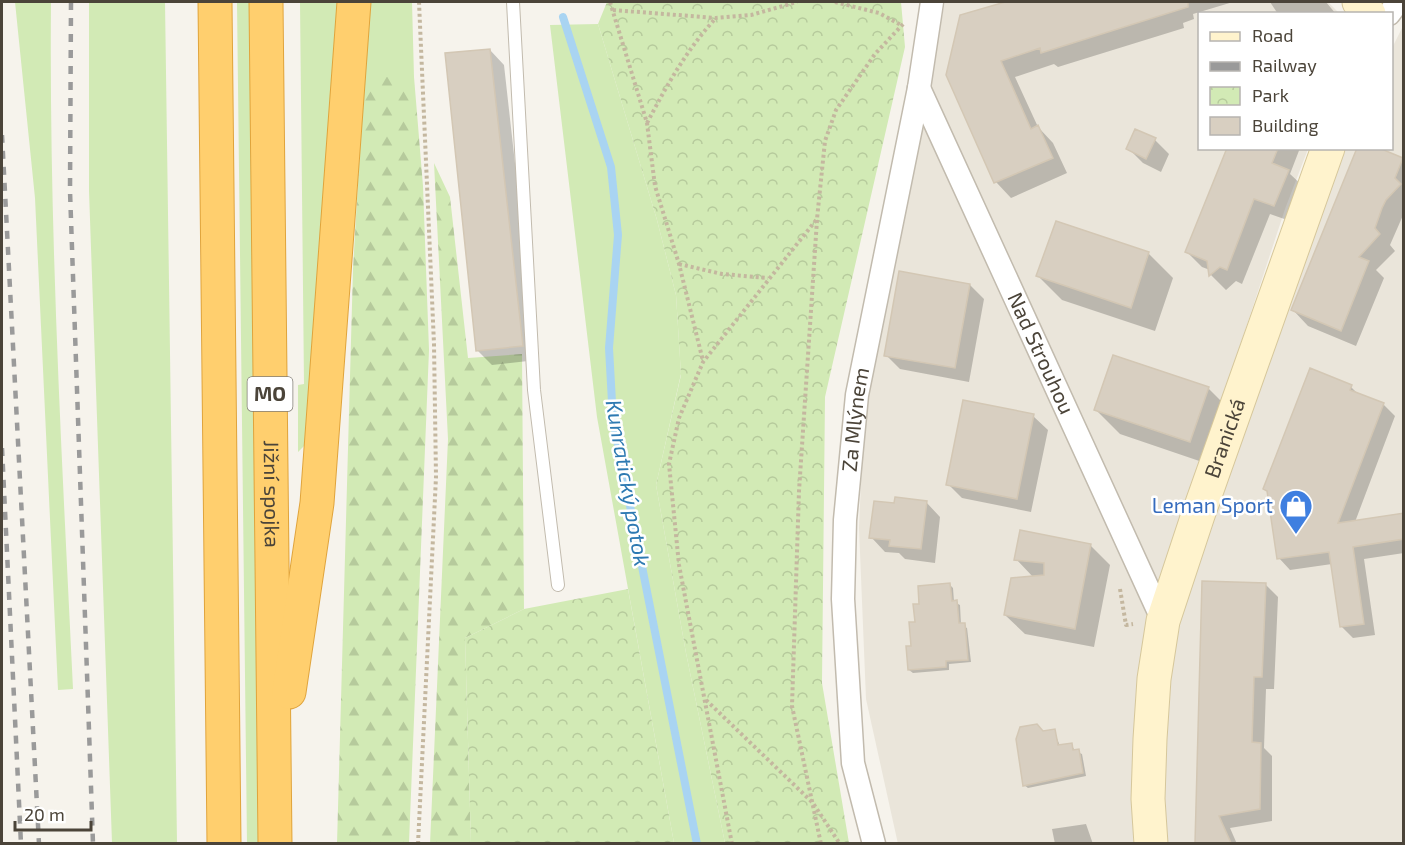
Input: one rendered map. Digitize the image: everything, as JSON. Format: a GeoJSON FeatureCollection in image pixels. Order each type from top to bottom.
{"type":"FeatureCollection","features":[{"type":"Feature","properties":{"kind":"highway","name":"MO"},"geometry":{"type":"LineString","coordinates":[[215,2],[224,843]]}},
{"type":"Feature","properties":{"kind":"highway","name":"Jižní spojka"},"geometry":{"type":"LineString","coordinates":[[266,2],[275,843]]}},
{"type":"Feature","properties":{"kind":"highway"},"geometry":{"type":"LineString","coordinates":[[275,786],[314,530],[354,2]]}},
{"type":"Feature","properties":{"kind":"street","name":"Za Mlýnem"},"geometry":{"type":"LineString","coordinates":[[874,843],[853,763],[843,598],[844,520],[857,394],[919,88],[932,2]]}},
{"type":"Feature","properties":{"kind":"street","name":"Nad Strouhou"},"geometry":{"type":"LineString","coordinates":[[919,88],[1163,621]]}},
{"type":"Feature","properties":{"kind":"street","name":"Branická"},"geometry":{"type":"LineString","coordinates":[[1151,843],[1148,799],[1150,739],[1154,679],[1163,621],[1198,515],[1327,150]]}},
{"type":"Feature","properties":{"kind":"lane"},"geometry":{"type":"LineString","coordinates":[[513,2],[534,390],[558,585]]}},
{"type":"Feature","properties":{"kind":"path"},"geometry":{"type":"LineString","coordinates":[[418,843],[436,477],[434,344],[419,2]]}},
{"type":"Feature","properties":{"kind":"path"},"geometry":{"type":"LineString","coordinates":[[610,2],[647,123],[655,186],[679,264],[703,362]]}},
{"type":"Feature","properties":{"kind":"path"},"geometry":{"type":"LineString","coordinates":[[613,10],[716,18],[751,15],[797,2]]}},
{"type":"Feature","properties":{"kind":"path"},"geometry":{"type":"LineString","coordinates":[[835,2],[879,13],[901,26]]}},
{"type":"Feature","properties":{"kind":"path"},"geometry":{"type":"LineString","coordinates":[[647,123],[667,84],[696,39],[716,18]]}},
{"type":"Feature","properties":{"kind":"path"},"geometry":{"type":"LineString","coordinates":[[821,843],[792,706],[799,490],[817,219],[825,141],[836,110],[875,54],[907,20]]}},
{"type":"Feature","properties":{"kind":"path"},"geometry":{"type":"LineString","coordinates":[[732,843],[679,565],[669,464],[679,418],[703,362],[817,219]]}},
{"type":"Feature","properties":{"kind":"path"},"geometry":{"type":"LineString","coordinates":[[679,264],[722,274],[769,278]]}},
{"type":"Feature","properties":{"kind":"path"},"geometry":{"type":"LineString","coordinates":[[706,699],[813,803],[840,843]]}},
{"type":"Feature","properties":{"kind":"shaded area"},"geometry":{"type":"Polygon","coordinates":[[[945,2],[1328,2],[1338,12],[1198,12],[1198,150],[1308,150],[1285,209],[1151,617],[1136,689],[1133,843],[898,844],[866,699],[859,528],[863,437],[876,348],[945,2]]]}},
{"type":"Feature","properties":{"kind":"shaded area"},"geometry":{"type":"Polygon","coordinates":[[[1403,26],[1403,843],[1168,844],[1164,783],[1168,672],[1182,602],[1331,177],[1344,150],[1393,150],[1393,46],[1403,26]]]}},
{"type":"Feature","properties":{"kind":"green space"},"geometry":{"type":"Polygon","coordinates":[[[15,2],[51,2],[54,260],[73,689],[58,690],[35,198],[15,2]]]}},
{"type":"Feature","properties":{"kind":"green space"},"geometry":{"type":"Polygon","coordinates":[[[89,2],[165,2],[177,843],[112,843],[89,191],[89,2]]]}},
{"type":"Feature","properties":{"kind":"green space"},"geometry":{"type":"Polygon","coordinates":[[[237,2],[249,2],[260,844],[247,843],[237,2]]]}},
{"type":"Feature","properties":{"kind":"green space"},"geometry":{"type":"Polygon","coordinates":[[[300,2],[339,2],[305,445],[298,452],[298,385],[304,384],[300,2]]]}},
{"type":"Feature","properties":{"kind":"green space"},"geometry":{"type":"Polygon","coordinates":[[[371,2],[412,2],[414,77],[364,77],[371,2]]]}},
{"type":"Feature","properties":{"kind":"green space"},"geometry":{"type":"Polygon","coordinates":[[[607,2],[901,2],[905,47],[825,397],[822,683],[849,843],[725,843],[686,653],[656,485],[681,375],[676,295],[657,220],[598,24],[607,2]]]}},
{"type":"Feature","properties":{"kind":"green space"},"geometry":{"type":"Polygon","coordinates":[[[598,24],[657,220],[676,295],[681,374],[656,485],[686,653],[725,843],[674,843],[597,417],[550,25],[598,24]]]}},
{"type":"Feature","properties":{"kind":"green space"},"geometry":{"type":"Polygon","coordinates":[[[364,77],[414,77],[423,186],[429,350],[409,843],[337,844],[353,269],[364,77]]]}},
{"type":"Feature","properties":{"kind":"green space"},"geometry":{"type":"Polygon","coordinates":[[[434,163],[450,197],[468,358],[522,354],[524,609],[465,638],[471,843],[430,844],[448,439],[434,163]]]}},
{"type":"Feature","properties":{"kind":"green space"},"geometry":{"type":"Polygon","coordinates":[[[628,589],[674,843],[471,843],[465,638],[524,609],[628,589]]]}},
{"type":"Feature","properties":{"kind":"building"},"geometry":{"type":"Polygon","coordinates":[[[1005,2],[1188,2],[1188,7],[1041,53],[1040,48],[1001,61],[1031,129],[1038,125],[1053,158],[994,183],[946,75],[960,15],[1005,2]]]}},
{"type":"Feature","properties":{"kind":"building"},"geometry":{"type":"Polygon","coordinates":[[[490,49],[523,346],[476,351],[445,53],[490,49]]]}},
{"type":"Feature","properties":{"kind":"building"},"geometry":{"type":"Polygon","coordinates":[[[1135,129],[1156,138],[1146,159],[1126,149],[1135,129]]]}},
{"type":"Feature","properties":{"kind":"building"},"geometry":{"type":"Polygon","coordinates":[[[1226,150],[1277,150],[1272,163],[1289,170],[1274,206],[1254,199],[1227,270],[1220,267],[1209,276],[1207,261],[1185,252],[1226,150]]]}},
{"type":"Feature","properties":{"kind":"building"},"geometry":{"type":"Polygon","coordinates":[[[1356,150],[1384,150],[1403,158],[1395,178],[1401,184],[1386,200],[1375,228],[1380,234],[1359,257],[1369,261],[1341,331],[1291,310],[1356,150]]]}},
{"type":"Feature","properties":{"kind":"building"},"geometry":{"type":"Polygon","coordinates":[[[1056,221],[1149,252],[1131,308],[1036,276],[1056,221]]]}},
{"type":"Feature","properties":{"kind":"building"},"geometry":{"type":"Polygon","coordinates":[[[899,271],[970,284],[955,368],[884,356],[899,271]]]}},
{"type":"Feature","properties":{"kind":"building"},"geometry":{"type":"Polygon","coordinates":[[[1113,355],[1209,387],[1190,442],[1094,410],[1113,355]]]}},
{"type":"Feature","properties":{"kind":"building"},"geometry":{"type":"Polygon","coordinates":[[[1310,368],[1352,385],[1350,390],[1384,403],[1338,523],[1404,513],[1404,539],[1353,547],[1364,624],[1340,627],[1329,552],[1277,559],[1267,491],[1263,489],[1310,368]]]}},
{"type":"Feature","properties":{"kind":"building"},"geometry":{"type":"Polygon","coordinates":[[[963,400],[1034,414],[1017,499],[946,485],[963,400]]]}},
{"type":"Feature","properties":{"kind":"building"},"geometry":{"type":"Polygon","coordinates":[[[895,497],[927,501],[921,549],[889,546],[890,540],[869,538],[874,501],[894,503],[895,497]]]}},
{"type":"Feature","properties":{"kind":"building"},"geometry":{"type":"Polygon","coordinates":[[[1020,530],[1091,544],[1075,629],[1004,615],[1011,578],[1044,575],[1044,563],[1014,560],[1020,530]]]}},
{"type":"Feature","properties":{"kind":"building"},"geometry":{"type":"Polygon","coordinates":[[[1202,581],[1266,583],[1262,677],[1254,677],[1252,742],[1261,743],[1260,809],[1219,816],[1231,843],[1195,843],[1202,581]]]}},
{"type":"Feature","properties":{"kind":"building"},"geometry":{"type":"Polygon","coordinates":[[[950,583],[952,601],[957,600],[959,623],[965,623],[968,660],[946,661],[946,667],[908,670],[906,646],[911,646],[909,622],[915,622],[913,604],[919,604],[918,586],[950,583]]]}},
{"type":"Feature","properties":{"kind":"building"},"geometry":{"type":"Polygon","coordinates":[[[1037,724],[1043,731],[1055,729],[1058,745],[1072,743],[1073,750],[1079,749],[1083,773],[1023,786],[1016,739],[1020,727],[1037,724]]]}},
{"type":"Feature","properties":{"kind":"waterway","name":"Kunratický potok"},"geometry":{"type":"LineString","coordinates":[[563,17],[611,167],[618,235],[609,348],[613,420],[697,844]]}},
{"type":"Feature","properties":{"kind":"railway"},"geometry":{"type":"LineString","coordinates":[[71,2],[70,191],[93,844]]}},
{"type":"Feature","properties":{"kind":"railway"},"geometry":{"type":"LineString","coordinates":[[2,135],[39,844]]}},
{"type":"Feature","properties":{"kind":"railway"},"geometry":{"type":"LineString","coordinates":[[2,448],[21,844]]}},
{"type":"Feature","properties":{"kind":"place","name":"Leman Sport"},"geometry":{"type":"Point","coordinates":[1296,535]}}]}
